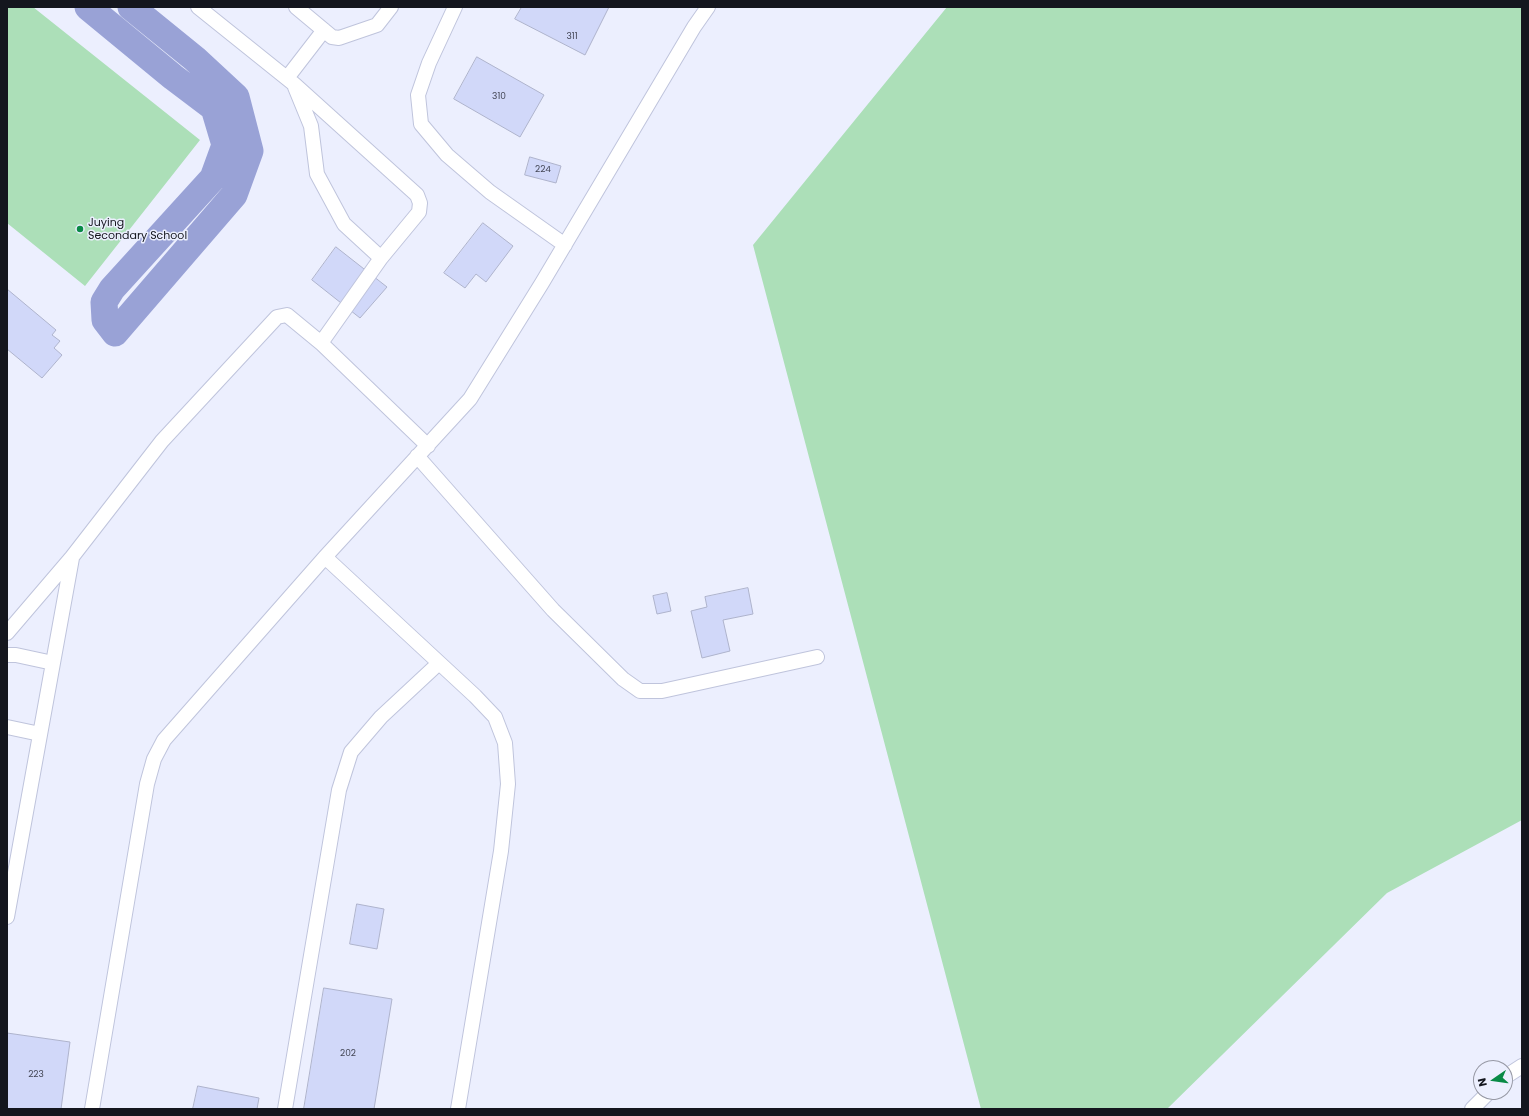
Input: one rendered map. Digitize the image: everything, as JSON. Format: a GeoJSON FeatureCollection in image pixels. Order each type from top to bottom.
{"type":"FeatureCollection","features":[{"type":"Feature","properties":{"kind":"lane"},"geometry":{"type":"LineString","coordinates":[[198,7],[290,81],[417,195],[420,203],[419,212],[381,258],[321,343]]}},
{"type":"Feature","properties":{"kind":"lane"},"geometry":{"type":"LineString","coordinates":[[296,7],[332,37],[339,38],[377,25],[392,7]]}},
{"type":"Feature","properties":{"kind":"lane"},"geometry":{"type":"LineString","coordinates":[[455,7],[429,63],[418,95],[421,124],[447,155],[490,192],[565,245]]}},
{"type":"Feature","properties":{"kind":"lane"},"geometry":{"type":"LineString","coordinates":[[92,1109],[146,792],[154,759],[164,740],[325,557],[470,399],[565,245],[694,27],[708,7]]}},
{"type":"Feature","properties":{"kind":"lane"},"geometry":{"type":"LineString","coordinates":[[290,81],[324,30]]}},
{"type":"Feature","properties":{"kind":"lane"},"geometry":{"type":"LineString","coordinates":[[290,81],[310,126],[317,174],[344,224],[381,258]]}},
{"type":"Feature","properties":{"kind":"lane"},"geometry":{"type":"LineString","coordinates":[[7,633],[72,557],[162,441],[277,317],[287,315],[321,343],[428,446]]}},
{"type":"Feature","properties":{"kind":"lane"},"geometry":{"type":"LineString","coordinates":[[417,456],[552,610],[623,679],[640,691],[662,691],[817,657]]}},
{"type":"Feature","properties":{"kind":"lane"},"geometry":{"type":"LineString","coordinates":[[7,917],[72,557]]}},
{"type":"Feature","properties":{"kind":"lane"},"geometry":{"type":"LineString","coordinates":[[325,557],[475,696],[495,717],[505,743],[508,784],[502,851],[458,1109]]}},
{"type":"Feature","properties":{"kind":"lane"},"geometry":{"type":"LineString","coordinates":[[7,655],[16,655],[53,663]]}},
{"type":"Feature","properties":{"kind":"lane"},"geometry":{"type":"LineString","coordinates":[[285,1109],[339,790],[346,764],[351,752],[381,717],[439,663]]}},
{"type":"Feature","properties":{"kind":"lane"},"geometry":{"type":"LineString","coordinates":[[7,727],[40,734]]}},
{"type":"Feature","properties":{"kind":"lane"},"geometry":{"type":"LineString","coordinates":[[1513,1072],[1522,1066]]}},
{"type":"Feature","properties":{"kind":"lane"},"geometry":{"type":"LineString","coordinates":[[1472,1109],[1486,1100]]}},
{"type":"Feature","properties":{"kind":"green space"},"geometry":{"type":"Polygon","coordinates":[[[7,7],[33,7],[200,140],[85,286],[7,223],[7,7]]]}},
{"type":"Feature","properties":{"kind":"green space"},"geometry":{"type":"Polygon","coordinates":[[[947,7],[1522,7],[1522,820],[1387,893],[1167,1109],[981,1109],[753,245],[947,7]]]}},
{"type":"Feature","properties":{"kind":"building"},"geometry":{"type":"Polygon","coordinates":[[[522,7],[609,7],[585,55],[515,19],[522,7]]]}},
{"type":"Feature","properties":{"kind":"building"},"geometry":{"type":"Polygon","coordinates":[[[477,57],[544,95],[520,137],[454,99],[477,57]]]}},
{"type":"Feature","properties":{"kind":"building"},"geometry":{"type":"Polygon","coordinates":[[[530,157],[561,166],[556,183],[525,175],[530,157]]]}},
{"type":"Feature","properties":{"kind":"building"},"geometry":{"type":"Polygon","coordinates":[[[483,223],[513,246],[486,282],[476,274],[465,288],[444,273],[483,223]]]}},
{"type":"Feature","properties":{"kind":"building"},"geometry":{"type":"Polygon","coordinates":[[[336,247],[387,287],[360,318],[312,280],[336,247]]]}},
{"type":"Feature","properties":{"kind":"building"},"geometry":{"type":"Polygon","coordinates":[[[7,289],[56,330],[52,335],[60,341],[54,348],[62,355],[42,378],[7,349],[7,289]]]}},
{"type":"Feature","properties":{"kind":"building"},"geometry":{"type":"Polygon","coordinates":[[[748,588],[753,614],[723,620],[730,651],[702,658],[691,611],[707,607],[705,597],[748,588]]]}},
{"type":"Feature","properties":{"kind":"building"},"geometry":{"type":"Polygon","coordinates":[[[667,593],[671,611],[657,614],[653,596],[667,593]]]}},
{"type":"Feature","properties":{"kind":"building"},"geometry":{"type":"Polygon","coordinates":[[[357,904],[384,909],[377,949],[350,944],[357,904]]]}},
{"type":"Feature","properties":{"kind":"building"},"geometry":{"type":"Polygon","coordinates":[[[324,988],[392,999],[374,1109],[304,1109],[324,988]]]}},
{"type":"Feature","properties":{"kind":"building"},"geometry":{"type":"Polygon","coordinates":[[[7,1033],[70,1042],[61,1109],[7,1109],[7,1033]]]}},
{"type":"Feature","properties":{"kind":"building"},"geometry":{"type":"Polygon","coordinates":[[[198,1086],[259,1098],[257,1109],[193,1109],[198,1086]]]}},
{"type":"Feature","properties":{"kind":"waterway"},"geometry":{"type":"LineString","coordinates":[[88,7],[173,77],[214,108],[225,145],[213,178],[112,289],[104,302],[105,320],[115,333],[234,195],[250,151],[236,97],[195,59],[131,7]]}},
{"type":"Feature","properties":{"kind":"place","name":"Juying Secondary School"},"geometry":{"type":"Point","coordinates":[80,229]}}]}
